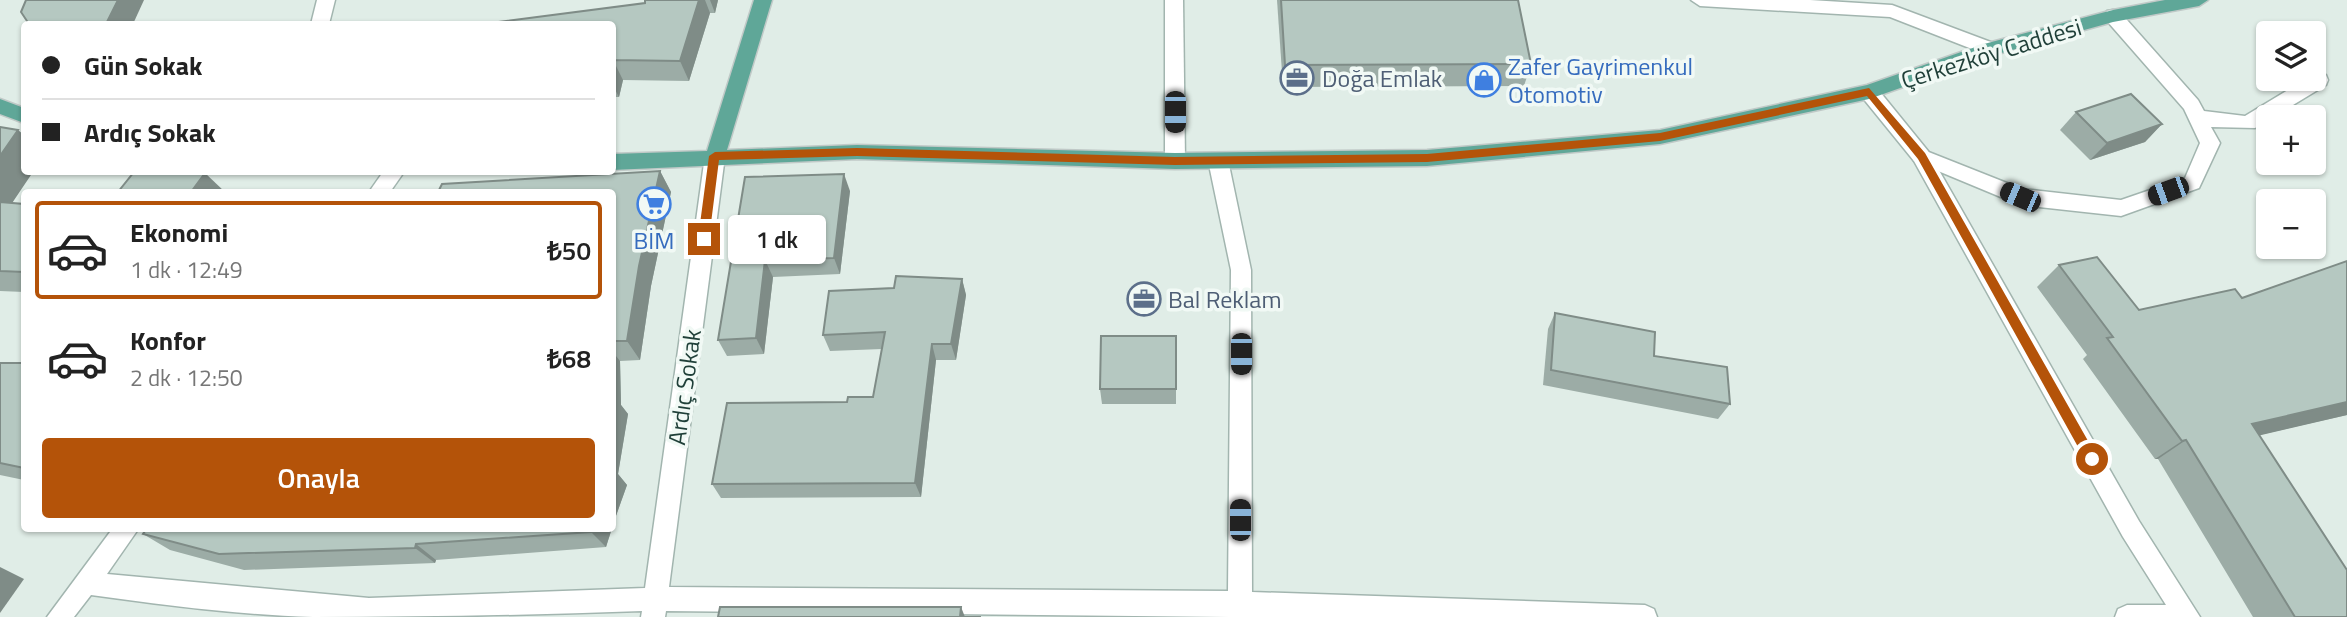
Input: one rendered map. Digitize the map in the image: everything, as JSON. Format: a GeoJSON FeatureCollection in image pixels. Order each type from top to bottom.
{"type":"FeatureCollection","features":[{"type":"Feature","properties":{"kind":"main road"},"geometry":{"type":"LineString","coordinates":[[715,156],[763,0]]}},
{"type":"Feature","properties":{"kind":"main road","name":"Çerkezköy Caddesi"},"geometry":{"type":"LineString","coordinates":[[616,162],[857,152],[1175,161],[1427,158],[1660,137],[1869,92],[2109,8],[2199,0]]}},
{"type":"Feature","properties":{"kind":"main road"},"geometry":{"type":"LineString","coordinates":[[0,106],[21,115]]}},
{"type":"Feature","properties":{"kind":"street"},"geometry":{"type":"LineString","coordinates":[[321,21],[326,0]]}},
{"type":"Feature","properties":{"kind":"street"},"geometry":{"type":"LineString","coordinates":[[1174,0],[1175,161]]}},
{"type":"Feature","properties":{"kind":"street"},"geometry":{"type":"LineString","coordinates":[[1700,0],[1892,10],[1990,49]]}},
{"type":"Feature","properties":{"kind":"street"},"geometry":{"type":"LineString","coordinates":[[1922,156],[2020,197],[2121,208],[2192,183],[2210,143],[2191,105],[2109,8]]}},
{"type":"Feature","properties":{"kind":"street"},"geometry":{"type":"LineString","coordinates":[[2197,118],[2248,123],[2301,91]]}},
{"type":"Feature","properties":{"kind":"street"},"geometry":{"type":"LineString","coordinates":[[1869,92],[1922,156],[2131,529],[2187,616]]}},
{"type":"Feature","properties":{"kind":"street","name":"Ardıç Sokak"},"geometry":{"type":"LineString","coordinates":[[654,608],[715,156]]}},
{"type":"Feature","properties":{"kind":"street"},"geometry":{"type":"LineString","coordinates":[[1218,160],[1241,270],[1240,610]]}},
{"type":"Feature","properties":{"kind":"street"},"geometry":{"type":"LineString","coordinates":[[59,617],[125,532]]}},
{"type":"Feature","properties":{"kind":"street"},"geometry":{"type":"LineString","coordinates":[[87,583],[369,610],[1240,610],[1645,617]]}},
{"type":"Feature","properties":{"kind":"street"},"geometry":{"type":"LineString","coordinates":[[2127,617],[2187,616]]}},
{"type":"Feature","properties":{"kind":"building"},"geometry":{"type":"Polygon","coordinates":[[[26,0],[118,0],[108,21],[27,21],[21,12],[26,0]]]}},
{"type":"Feature","properties":{"kind":"building"},"geometry":{"type":"Polygon","coordinates":[[[645,0],[699,0],[680,61],[616,60],[616,21],[506,21],[645,3],[645,0]]]}},
{"type":"Feature","properties":{"kind":"building"},"geometry":{"type":"Polygon","coordinates":[[[1281,0],[1518,0],[1531,64],[1285,65],[1281,0]]]}},
{"type":"Feature","properties":{"kind":"building"},"geometry":{"type":"Polygon","coordinates":[[[2131,94],[2162,124],[2107,143],[2076,112],[2131,94]]]}},
{"type":"Feature","properties":{"kind":"building"},"geometry":{"type":"Polygon","coordinates":[[[0,127],[18,130],[0,156],[0,127]]]}},
{"type":"Feature","properties":{"kind":"building"},"geometry":{"type":"Polygon","coordinates":[[[660,171],[639,266],[627,341],[616,341],[616,189],[440,189],[442,184],[660,171]]]}},
{"type":"Feature","properties":{"kind":"building"},"geometry":{"type":"Polygon","coordinates":[[[844,174],[834,258],[765,260],[756,338],[718,340],[745,177],[844,174]]]}},
{"type":"Feature","properties":{"kind":"building"},"geometry":{"type":"Polygon","coordinates":[[[132,175],[204,175],[193,189],[120,189],[132,175]]]}},
{"type":"Feature","properties":{"kind":"building"},"geometry":{"type":"Polygon","coordinates":[[[0,202],[21,204],[21,272],[0,271],[0,202]]]}},
{"type":"Feature","properties":{"kind":"building"},"geometry":{"type":"Polygon","coordinates":[[[2097,257],[2139,310],[2235,289],[2242,298],[2347,261],[2347,402],[2252,424],[2347,570],[2347,617],[2295,617],[2186,440],[2182,441],[2107,338],[2113,337],[2059,265],[2097,257]]]}},
{"type":"Feature","properties":{"kind":"building"},"geometry":{"type":"Polygon","coordinates":[[[896,276],[962,279],[951,344],[932,344],[915,483],[712,484],[727,403],[847,402],[848,397],[873,397],[885,332],[823,335],[829,291],[894,288],[896,276]]]}},
{"type":"Feature","properties":{"kind":"building"},"geometry":{"type":"Polygon","coordinates":[[[1555,313],[1655,332],[1654,356],[1727,367],[1730,404],[1551,370],[1555,313]]]}},
{"type":"Feature","properties":{"kind":"building"},"geometry":{"type":"Polygon","coordinates":[[[1101,336],[1176,336],[1176,389],[1100,389],[1101,336]]]}},
{"type":"Feature","properties":{"kind":"building"},"geometry":{"type":"Polygon","coordinates":[[[0,363],[21,363],[21,467],[0,463],[0,363]]]}},
{"type":"Feature","properties":{"kind":"building"},"geometry":{"type":"Polygon","coordinates":[[[591,532],[416,544],[415,548],[219,554],[143,534],[591,532]]]}},
{"type":"Feature","properties":{"kind":"building"},"geometry":{"type":"Polygon","coordinates":[[[720,607],[961,607],[960,617],[718,617],[720,607]]]}},
{"type":"Feature","properties":{"kind":"place","name":"Doğa Emlak"},"geometry":{"type":"Point","coordinates":[1297,78]}},
{"type":"Feature","properties":{"kind":"place","name":"Zafer Gayrimenkul Otomotiv"},"geometry":{"type":"Point","coordinates":[1484,80]}},
{"type":"Feature","properties":{"kind":"place","name":"BİM"},"geometry":{"type":"Point","coordinates":[654,204]}},
{"type":"Feature","properties":{"kind":"place","name":"Bal Reklam"},"geometry":{"type":"Point","coordinates":[1144,299]}},
{"type":"Feature","properties":{"kind":"route"},"geometry":{"type":"LineString","coordinates":[[704,239],[715,156],[857,152],[1175,161],[1427,158],[1660,137],[1869,92],[1922,156],[2092,459]]}}]}
